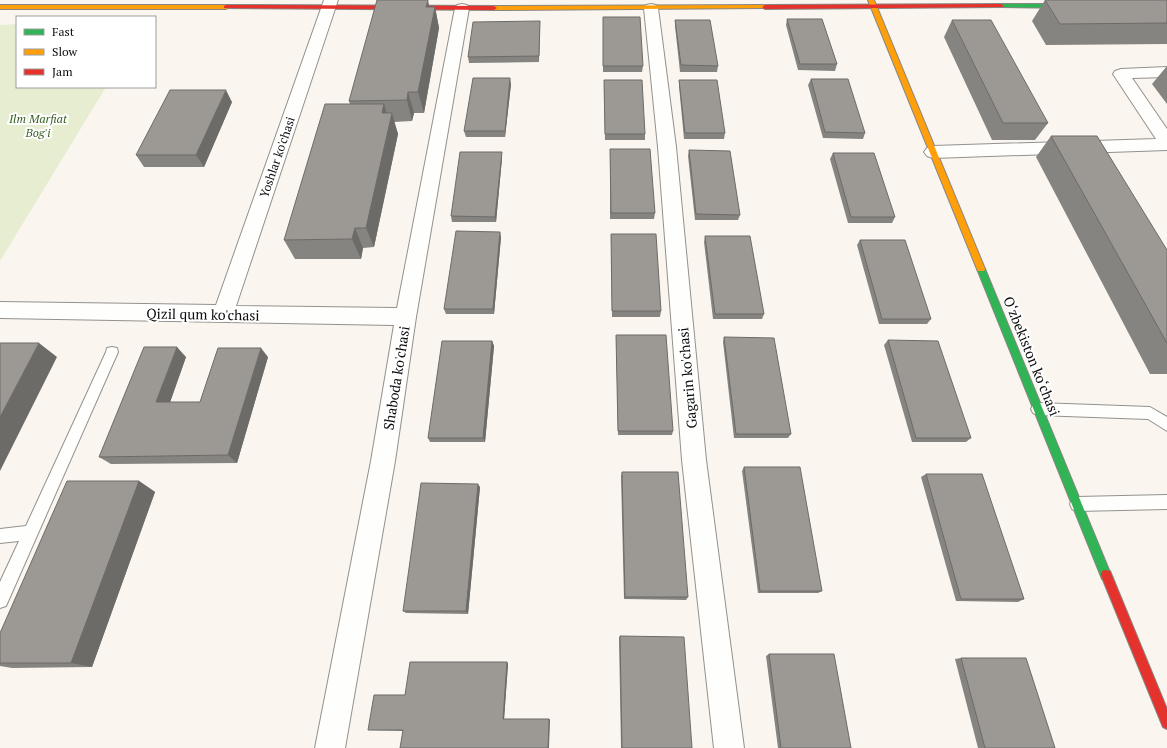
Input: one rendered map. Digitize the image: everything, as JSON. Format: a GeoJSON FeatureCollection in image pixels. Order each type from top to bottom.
{"type":"FeatureCollection","features":[{"type":"Feature","properties":{"kind":"street"},"geometry":{"type":"LineString","coordinates":[[0,7],[330,4],[462,8],[533,4],[651,8],[873,3],[1022,3],[1078,6]]}},
{"type":"Feature","properties":{"kind":"street","name":"O‘zbekiston ko‘chasi"},"geometry":{"type":"LineString","coordinates":[[873,3],[1167,723]]}},
{"type":"Feature","properties":{"kind":"street","name":"Yoshlar ko'chasi"},"geometry":{"type":"LineString","coordinates":[[223,314],[330,4]]}},
{"type":"Feature","properties":{"kind":"street","name":"Shaboda ko'chasi"},"geometry":{"type":"LineString","coordinates":[[330,748],[383,461],[406,318],[462,8]]}},
{"type":"Feature","properties":{"kind":"street","name":"Gagarin ko'chasi"},"geometry":{"type":"LineString","coordinates":[[651,8],[667,147],[694,460],[729,748]]}},
{"type":"Feature","properties":{"kind":"street"},"geometry":{"type":"LineString","coordinates":[[1167,72],[1121,74],[1167,143]]}},
{"type":"Feature","properties":{"kind":"street"},"geometry":{"type":"LineString","coordinates":[[933,152],[1167,143]]}},
{"type":"Feature","properties":{"kind":"street"},"geometry":{"type":"LineString","coordinates":[[1100,146],[1113,166]]}},
{"type":"Feature","properties":{"kind":"street","name":"Qizil qum ko'chasi"},"geometry":{"type":"LineString","coordinates":[[0,310],[406,318]]}},
{"type":"Feature","properties":{"kind":"lane"},"geometry":{"type":"LineString","coordinates":[[0,600],[112,352]]}},
{"type":"Feature","properties":{"kind":"lane"},"geometry":{"type":"LineString","coordinates":[[1038,409],[1150,413],[1167,425]]}},
{"type":"Feature","properties":{"kind":"lane"},"geometry":{"type":"LineString","coordinates":[[1077,504],[1167,502]]}},
{"type":"Feature","properties":{"kind":"lane"},"geometry":{"type":"LineString","coordinates":[[0,536],[30,533]]}},
{"type":"Feature","properties":{"kind":"green space","name":"Ilm Marfiat Bog'i"},"geometry":{"type":"Polygon","coordinates":[[[16,24],[16,88],[105,88],[0,261],[0,25],[16,24]]]}},
{"type":"Feature","properties":{"kind":"building"},"geometry":{"type":"Polygon","coordinates":[[[377,0],[428,0],[426,7],[435,7],[418,92],[408,92],[407,100],[349,101],[377,0]]]}},
{"type":"Feature","properties":{"kind":"building"},"geometry":{"type":"Polygon","coordinates":[[[1045,0],[1167,0],[1167,23],[1060,24],[1045,0]]]}},
{"type":"Feature","properties":{"kind":"building"},"geometry":{"type":"Polygon","coordinates":[[[603,17],[640,17],[643,66],[603,66],[603,17]]]}},
{"type":"Feature","properties":{"kind":"building"},"geometry":{"type":"Polygon","coordinates":[[[787,19],[822,19],[837,64],[800,64],[787,19]]]}},
{"type":"Feature","properties":{"kind":"building"},"geometry":{"type":"Polygon","coordinates":[[[675,20],[710,20],[718,66],[681,65],[675,20]]]}},
{"type":"Feature","properties":{"kind":"building"},"geometry":{"type":"Polygon","coordinates":[[[952,20],[991,20],[1048,123],[1003,123],[952,20]]]}},
{"type":"Feature","properties":{"kind":"building"},"geometry":{"type":"Polygon","coordinates":[[[540,21],[539,56],[468,57],[473,22],[540,21]]]}},
{"type":"Feature","properties":{"kind":"building"},"geometry":{"type":"Polygon","coordinates":[[[473,78],[510,78],[505,131],[464,131],[473,78]]]}},
{"type":"Feature","properties":{"kind":"building"},"geometry":{"type":"Polygon","coordinates":[[[811,79],[848,79],[865,133],[825,132],[811,79]]]}},
{"type":"Feature","properties":{"kind":"building"},"geometry":{"type":"Polygon","coordinates":[[[604,80],[642,80],[645,134],[605,134],[604,80]]]}},
{"type":"Feature","properties":{"kind":"building"},"geometry":{"type":"Polygon","coordinates":[[[679,80],[717,80],[725,133],[685,133],[679,80]]]}},
{"type":"Feature","properties":{"kind":"building"},"geometry":{"type":"Polygon","coordinates":[[[170,90],[226,90],[196,155],[136,155],[170,90]]]}},
{"type":"Feature","properties":{"kind":"building"},"geometry":{"type":"Polygon","coordinates":[[[325,104],[384,104],[382,113],[392,113],[366,228],[355,228],[352,239],[284,240],[325,104]]]}},
{"type":"Feature","properties":{"kind":"building"},"geometry":{"type":"Polygon","coordinates":[[[1051,136],[1097,136],[1167,250],[1167,343],[1051,136]]]}},
{"type":"Feature","properties":{"kind":"building"},"geometry":{"type":"Polygon","coordinates":[[[610,149],[650,149],[655,213],[611,213],[610,149]]]}},
{"type":"Feature","properties":{"kind":"building"},"geometry":{"type":"Polygon","coordinates":[[[689,150],[730,151],[740,215],[696,214],[689,150]]]}},
{"type":"Feature","properties":{"kind":"building"},"geometry":{"type":"Polygon","coordinates":[[[460,152],[502,152],[495,217],[451,216],[460,152]]]}},
{"type":"Feature","properties":{"kind":"building"},"geometry":{"type":"Polygon","coordinates":[[[833,153],[874,153],[895,217],[851,217],[833,153]]]}},
{"type":"Feature","properties":{"kind":"building"},"geometry":{"type":"Polygon","coordinates":[[[456,231],[500,232],[493,309],[444,309],[456,231]]]}},
{"type":"Feature","properties":{"kind":"building"},"geometry":{"type":"Polygon","coordinates":[[[611,234],[656,234],[661,311],[612,311],[611,234]]]}},
{"type":"Feature","properties":{"kind":"building"},"geometry":{"type":"Polygon","coordinates":[[[705,236],[750,236],[764,314],[715,314],[705,236]]]}},
{"type":"Feature","properties":{"kind":"building"},"geometry":{"type":"Polygon","coordinates":[[[860,240],[905,240],[931,319],[882,319],[860,240]]]}},
{"type":"Feature","properties":{"kind":"building"},"geometry":{"type":"Polygon","coordinates":[[[616,335],[666,335],[673,431],[618,431],[616,335]]]}},
{"type":"Feature","properties":{"kind":"building"},"geometry":{"type":"Polygon","coordinates":[[[724,337],[774,338],[791,434],[736,434],[724,337]]]}},
{"type":"Feature","properties":{"kind":"building"},"geometry":{"type":"Polygon","coordinates":[[[888,340],[938,341],[971,438],[916,438],[888,340]]]}},
{"type":"Feature","properties":{"kind":"building"},"geometry":{"type":"Polygon","coordinates":[[[442,341],[492,341],[483,438],[428,438],[442,341]]]}},
{"type":"Feature","properties":{"kind":"building"},"geometry":{"type":"Polygon","coordinates":[[[0,343],[39,343],[0,417],[0,343]]]}},
{"type":"Feature","properties":{"kind":"building"},"geometry":{"type":"Polygon","coordinates":[[[144,347],[177,347],[156,402],[200,402],[218,348],[261,348],[228,455],[99,457],[144,347]]]}},
{"type":"Feature","properties":{"kind":"building"},"geometry":{"type":"Polygon","coordinates":[[[744,467],[800,467],[822,591],[760,591],[744,467]]]}},
{"type":"Feature","properties":{"kind":"building"},"geometry":{"type":"Polygon","coordinates":[[[622,472],[678,472],[688,597],[625,597],[622,472]]]}},
{"type":"Feature","properties":{"kind":"building"},"geometry":{"type":"Polygon","coordinates":[[[926,474],[982,474],[1024,599],[961,599],[926,474]]]}},
{"type":"Feature","properties":{"kind":"building"},"geometry":{"type":"Polygon","coordinates":[[[67,481],[139,481],[71,663],[0,663],[0,633],[67,481]]]}},
{"type":"Feature","properties":{"kind":"building"},"geometry":{"type":"Polygon","coordinates":[[[421,483],[478,484],[466,611],[403,611],[421,483]]]}},
{"type":"Feature","properties":{"kind":"building"},"geometry":{"type":"Polygon","coordinates":[[[620,636],[684,637],[692,748],[622,748],[620,636]]]}},
{"type":"Feature","properties":{"kind":"building"},"geometry":{"type":"Polygon","coordinates":[[[769,654],[834,654],[851,748],[781,748],[769,654]]]}},
{"type":"Feature","properties":{"kind":"building"},"geometry":{"type":"Polygon","coordinates":[[[961,658],[1026,658],[1055,748],[985,748],[961,658]]]}},
{"type":"Feature","properties":{"kind":"building"},"geometry":{"type":"Polygon","coordinates":[[[410,662],[507,662],[503,719],[549,719],[548,748],[400,748],[403,730],[368,730],[374,695],[405,695],[410,662]]]}},
{"type":"Feature","properties":{"kind":"traffic: fast"},"geometry":{"type":"LineString","coordinates":[[1001,6],[1072,6]]}},
{"type":"Feature","properties":{"kind":"traffic: fast"},"geometry":{"type":"LineString","coordinates":[[981,269],[1106,575]]}},
{"type":"Feature","properties":{"kind":"traffic: slow"},"geometry":{"type":"LineString","coordinates":[[871,0],[981,269]]}},
{"type":"Feature","properties":{"kind":"traffic: slow"},"geometry":{"type":"LineString","coordinates":[[0,7],[226,7]]}},
{"type":"Feature","properties":{"kind":"traffic: slow"},"geometry":{"type":"LineString","coordinates":[[494,8],[765,7]]}},
{"type":"Feature","properties":{"kind":"traffic: jam"},"geometry":{"type":"LineString","coordinates":[[765,7],[1001,6]]}},
{"type":"Feature","properties":{"kind":"traffic: jam"},"geometry":{"type":"LineString","coordinates":[[226,7],[494,8]]}},
{"type":"Feature","properties":{"kind":"traffic: jam"},"geometry":{"type":"LineString","coordinates":[[1106,575],[1167,723]]}}]}
